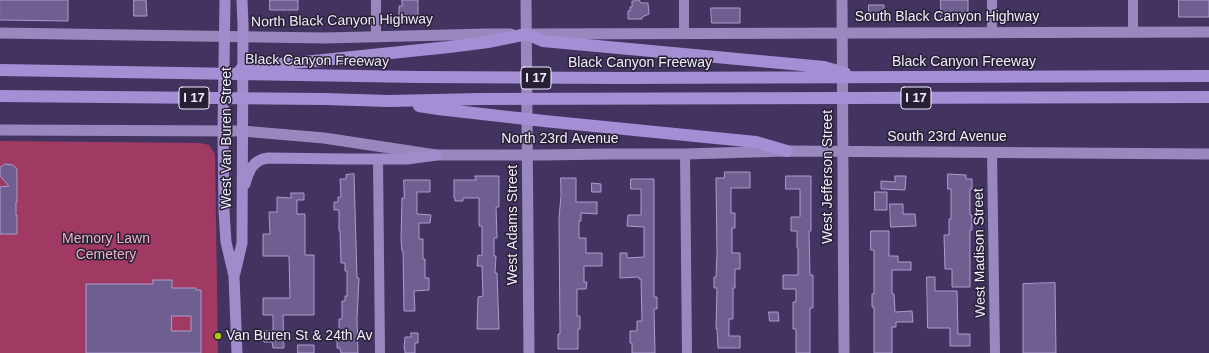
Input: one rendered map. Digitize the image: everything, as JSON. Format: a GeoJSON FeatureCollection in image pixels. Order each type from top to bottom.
{"type":"FeatureCollection","features":[{"type":"Feature","properties":{"kind":"highway"},"geometry":{"type":"LineString","coordinates":[[210,74],[255,66],[311,62],[449,47],[488,42],[526,34],[543,41],[824,67],[862,77]]}},
{"type":"Feature","properties":{"kind":"highway","name":"Black Canyon Freeway"},"geometry":{"type":"LineString","coordinates":[[0,70],[434,77],[1209,76]]}},
{"type":"Feature","properties":{"kind":"highway","name":"I 17"},"geometry":{"type":"LineString","coordinates":[[0,96],[389,101],[487,99],[1209,97]]}},
{"type":"Feature","properties":{"kind":"highway"},"geometry":{"type":"LineString","coordinates":[[389,101],[438,109],[756,142],[787,151]]}},
{"type":"Feature","properties":{"kind":"main road","name":"West Van Buren Street"},"geometry":{"type":"LineString","coordinates":[[225,0],[223,125],[226,242],[234,276],[237,353]]}},
{"type":"Feature","properties":{"kind":"main road","name":"West Van Buren Street"},"geometry":{"type":"LineString","coordinates":[[234,276],[242,243],[242,0]]}},
{"type":"Feature","properties":{"kind":"main road","name":"West Adams Street"},"geometry":{"type":"LineString","coordinates":[[526,0],[529,353]]}},
{"type":"Feature","properties":{"kind":"main road","name":"West Jefferson Street"},"geometry":{"type":"LineString","coordinates":[[842,0],[844,353]]}},
{"type":"Feature","properties":{"kind":"main road","name":"South Black Canyon Highway"},"geometry":{"type":"LineString","coordinates":[[684,34],[1209,32]]}},
{"type":"Feature","properties":{"kind":"main road","name":"North Black Canyon Highway"},"geometry":{"type":"LineString","coordinates":[[0,33],[243,38],[325,38],[488,34],[684,34]]}},
{"type":"Feature","properties":{"kind":"main road"},"geometry":{"type":"LineString","coordinates":[[0,130],[223,125],[242,126],[436,155]]}},
{"type":"Feature","properties":{"kind":"main road","name":"South 23rd Avenue"},"geometry":{"type":"LineString","coordinates":[[685,154],[787,151],[1209,154]]}},
{"type":"Feature","properties":{"kind":"main road","name":"North 23rd Avenue"},"geometry":{"type":"LineString","coordinates":[[436,155],[685,154]]}},
{"type":"Feature","properties":{"kind":"main road"},"geometry":{"type":"LineString","coordinates":[[242,198],[248,172],[254,165],[264,159],[407,159],[436,155]]}},
{"type":"Feature","properties":{"kind":"street"},"geometry":{"type":"LineString","coordinates":[[376,0],[376,36]]}},
{"type":"Feature","properties":{"kind":"street"},"geometry":{"type":"LineString","coordinates":[[684,0],[684,34]]}},
{"type":"Feature","properties":{"kind":"street"},"geometry":{"type":"LineString","coordinates":[[992,0],[992,32]]}},
{"type":"Feature","properties":{"kind":"street"},"geometry":{"type":"LineString","coordinates":[[1133,0],[1133,32]]}},
{"type":"Feature","properties":{"kind":"street","name":"West Madison Street"},"geometry":{"type":"LineString","coordinates":[[992,153],[995,353]]}},
{"type":"Feature","properties":{"kind":"street"},"geometry":{"type":"LineString","coordinates":[[685,154],[687,353]]}},
{"type":"Feature","properties":{"kind":"street"},"geometry":{"type":"LineString","coordinates":[[378,159],[380,353]]}},
{"type":"Feature","properties":{"kind":"green space","name":"Memory Lawn Cemetery"},"geometry":{"type":"Polygon","coordinates":[[[0,141],[200,143],[209,145],[215,154],[218,353],[0,353],[0,141]]]}},
{"type":"Feature","properties":{"kind":"building"},"geometry":{"type":"Polygon","coordinates":[[[0,0],[68,0],[68,21],[0,20],[0,0]]]}},
{"type":"Feature","properties":{"kind":"building"},"geometry":{"type":"Polygon","coordinates":[[[134,0],[146,0],[147,16],[134,16],[134,0]]]}},
{"type":"Feature","properties":{"kind":"building"},"geometry":{"type":"Polygon","coordinates":[[[270,0],[298,0],[298,10],[270,10],[270,0]]]}},
{"type":"Feature","properties":{"kind":"building"},"geometry":{"type":"Polygon","coordinates":[[[402,0],[418,0],[418,22],[399,22],[399,6],[402,6],[402,0]]]}},
{"type":"Feature","properties":{"kind":"building"},"geometry":{"type":"Polygon","coordinates":[[[639,0],[641,3],[648,3],[649,14],[642,17],[642,19],[628,19],[628,11],[630,11],[630,7],[632,7],[632,1],[639,0]]]}},
{"type":"Feature","properties":{"kind":"building"},"geometry":{"type":"Polygon","coordinates":[[[941,0],[968,0],[968,20],[941,20],[941,0]]]}},
{"type":"Feature","properties":{"kind":"building"},"geometry":{"type":"Polygon","coordinates":[[[1179,0],[1209,0],[1209,17],[1179,17],[1179,0]]]}},
{"type":"Feature","properties":{"kind":"building"},"geometry":{"type":"Polygon","coordinates":[[[869,5],[884,5],[884,12],[888,12],[888,19],[869,19],[869,5]]]}},
{"type":"Feature","properties":{"kind":"building"},"geometry":{"type":"Polygon","coordinates":[[[711,8],[740,8],[740,23],[712,23],[711,8]]]}},
{"type":"Feature","properties":{"kind":"building"},"geometry":{"type":"Polygon","coordinates":[[[5,164],[13,165],[17,169],[17,234],[0,234],[0,187],[9,186],[0,176],[0,168],[5,164]]]}},
{"type":"Feature","properties":{"kind":"building"},"geometry":{"type":"Polygon","coordinates":[[[725,172],[750,172],[750,188],[731,188],[731,213],[735,213],[735,228],[732,228],[732,253],[740,253],[740,269],[735,269],[735,288],[733,288],[733,319],[729,319],[729,336],[740,336],[740,348],[718,348],[716,329],[717,288],[714,288],[714,277],[716,277],[717,253],[716,178],[724,178],[725,172]]]}},
{"type":"Feature","properties":{"kind":"building"},"geometry":{"type":"Polygon","coordinates":[[[354,174],[357,278],[359,278],[357,319],[358,353],[341,353],[340,348],[337,348],[337,333],[339,333],[339,319],[342,319],[342,301],[345,301],[345,296],[347,296],[347,271],[345,271],[345,263],[341,263],[339,210],[334,210],[334,202],[338,202],[338,197],[341,197],[340,179],[346,179],[346,175],[354,174]]]}},
{"type":"Feature","properties":{"kind":"building"},"geometry":{"type":"Polygon","coordinates":[[[948,174],[966,175],[966,179],[972,179],[972,189],[970,189],[970,215],[972,215],[972,230],[970,230],[970,287],[952,287],[952,269],[945,269],[944,235],[949,235],[949,219],[951,219],[951,189],[948,189],[948,174]]]}},
{"type":"Feature","properties":{"kind":"building"},"geometry":{"type":"Polygon","coordinates":[[[475,176],[499,176],[499,207],[496,207],[497,238],[494,238],[494,256],[496,256],[495,273],[497,273],[499,329],[477,329],[478,297],[483,296],[482,266],[477,266],[478,255],[482,256],[482,226],[479,226],[479,198],[463,198],[463,201],[455,201],[454,198],[454,180],[476,180],[475,176]]]}},
{"type":"Feature","properties":{"kind":"building"},"geometry":{"type":"Polygon","coordinates":[[[786,176],[811,176],[811,231],[809,231],[810,275],[813,275],[813,308],[810,308],[810,353],[796,353],[796,329],[793,329],[793,302],[796,302],[796,289],[783,289],[783,275],[798,275],[797,231],[791,231],[791,217],[800,217],[800,189],[786,189],[786,176]]]}},
{"type":"Feature","properties":{"kind":"building"},"geometry":{"type":"Polygon","coordinates":[[[895,176],[906,176],[905,190],[881,189],[881,181],[895,182],[895,176]]]}},
{"type":"Feature","properties":{"kind":"building"},"geometry":{"type":"Polygon","coordinates":[[[561,178],[576,178],[576,202],[597,202],[597,214],[581,213],[581,221],[579,221],[579,238],[586,238],[586,253],[602,253],[602,266],[584,266],[584,282],[587,282],[586,289],[577,289],[577,316],[580,316],[580,329],[578,329],[578,349],[558,349],[558,334],[560,334],[559,217],[561,178]]]}},
{"type":"Feature","properties":{"kind":"building"},"geometry":{"type":"Polygon","coordinates":[[[631,179],[654,179],[654,297],[657,297],[657,309],[654,309],[655,353],[632,353],[630,331],[637,331],[637,321],[642,321],[641,279],[639,279],[639,277],[620,278],[620,253],[627,253],[627,258],[644,257],[644,227],[627,226],[628,215],[641,215],[641,189],[631,189],[631,179]]]}},
{"type":"Feature","properties":{"kind":"building"},"geometry":{"type":"Polygon","coordinates":[[[404,180],[430,180],[430,192],[417,192],[417,214],[431,215],[430,223],[419,223],[419,239],[423,239],[425,278],[429,278],[429,290],[414,291],[415,311],[404,311],[403,251],[401,240],[404,180]]]}},
{"type":"Feature","properties":{"kind":"building"},"geometry":{"type":"Polygon","coordinates":[[[592,183],[601,184],[601,192],[592,192],[592,183]]]}},
{"type":"Feature","properties":{"kind":"building"},"geometry":{"type":"Polygon","coordinates":[[[875,192],[887,192],[887,210],[875,210],[875,192]]]}},
{"type":"Feature","properties":{"kind":"building"},"geometry":{"type":"Polygon","coordinates":[[[291,193],[304,193],[304,200],[297,200],[297,214],[305,214],[305,255],[314,255],[314,315],[283,315],[284,348],[273,348],[272,342],[264,342],[263,331],[273,331],[273,315],[263,315],[263,298],[290,298],[289,256],[263,256],[263,234],[270,234],[269,212],[277,212],[277,197],[291,198],[291,193]]]}},
{"type":"Feature","properties":{"kind":"building"},"geometry":{"type":"Polygon","coordinates":[[[890,204],[903,204],[903,214],[915,214],[916,226],[891,227],[890,204]]]}},
{"type":"Feature","properties":{"kind":"building"},"geometry":{"type":"Polygon","coordinates":[[[871,231],[889,231],[889,256],[898,256],[898,262],[911,262],[911,270],[892,270],[892,294],[894,294],[895,312],[912,311],[913,322],[896,322],[896,327],[892,327],[892,353],[874,353],[874,307],[872,307],[872,294],[874,294],[874,250],[871,250],[871,231]]]}},
{"type":"Feature","properties":{"kind":"building"},"geometry":{"type":"Polygon","coordinates":[[[927,277],[935,277],[935,291],[957,291],[958,334],[970,334],[970,346],[950,346],[950,328],[928,328],[927,277]]]}},
{"type":"Feature","properties":{"kind":"building"},"geometry":{"type":"Polygon","coordinates":[[[153,280],[172,280],[172,288],[196,288],[196,290],[201,290],[201,353],[86,353],[86,284],[153,284],[153,280]],[[172,316],[172,331],[191,331],[191,316],[172,316]]]}},
{"type":"Feature","properties":{"kind":"building"},"geometry":{"type":"Polygon","coordinates":[[[1055,283],[1056,353],[1023,353],[1023,284],[1055,283]]]}},
{"type":"Feature","properties":{"kind":"building"},"geometry":{"type":"Polygon","coordinates":[[[769,312],[778,312],[779,321],[770,321],[769,312]]]}},
{"type":"Feature","properties":{"kind":"building"},"geometry":{"type":"Polygon","coordinates":[[[411,333],[418,333],[418,343],[415,343],[415,353],[405,353],[405,337],[411,337],[411,333]]]}},
{"type":"Feature","properties":{"kind":"building"},"geometry":{"type":"Polygon","coordinates":[[[298,345],[314,345],[314,353],[298,353],[298,345]]]}},
{"type":"Feature","properties":{"kind":"place","name":"Van Buren St & 24th Av"},"geometry":{"type":"Point","coordinates":[218,336]}}]}
